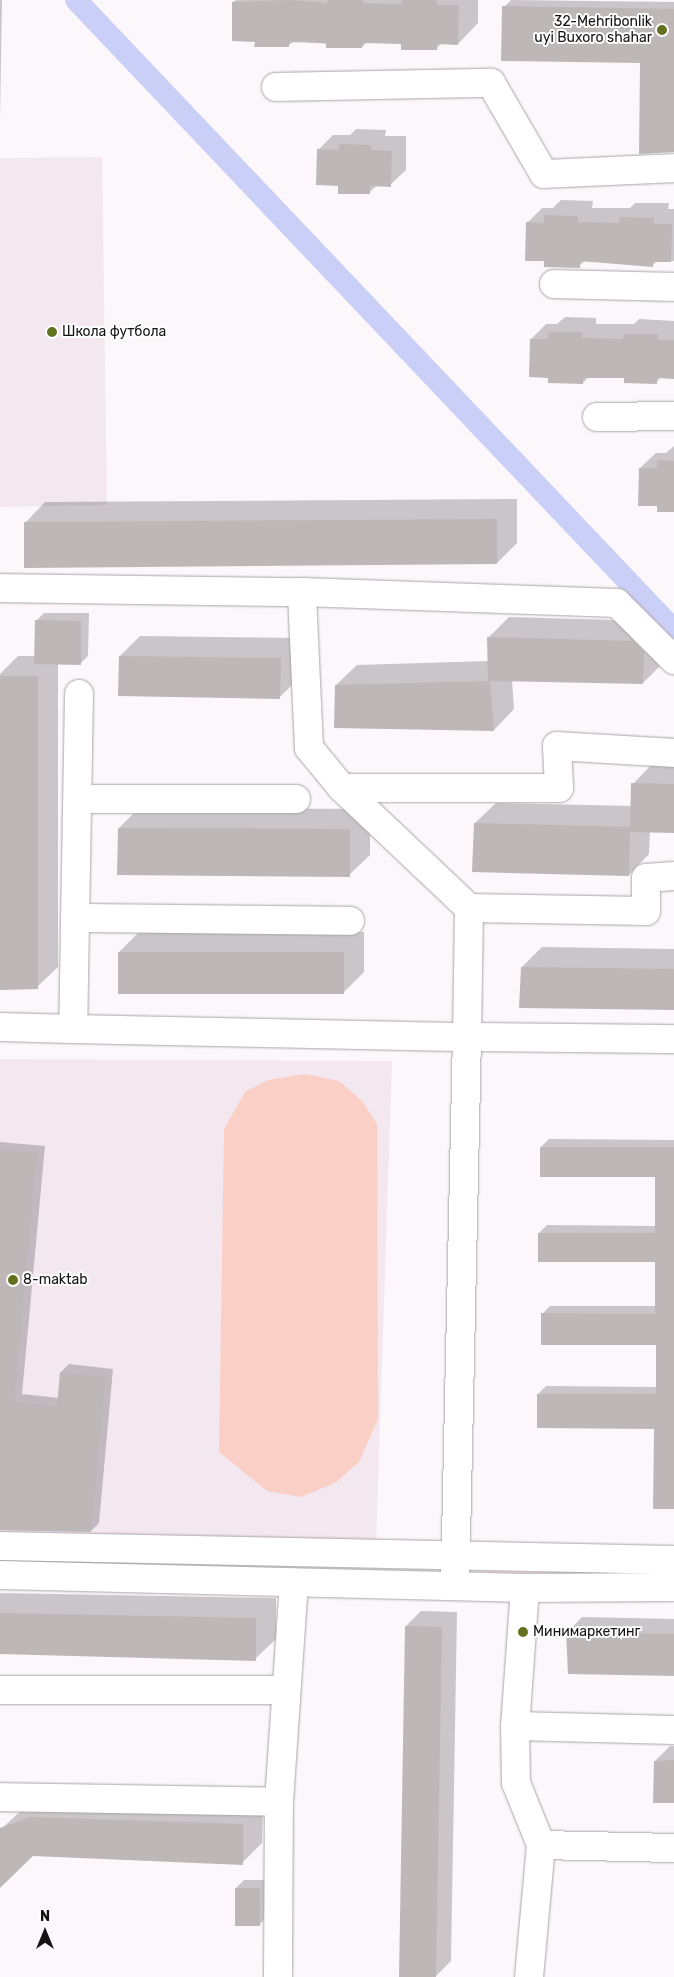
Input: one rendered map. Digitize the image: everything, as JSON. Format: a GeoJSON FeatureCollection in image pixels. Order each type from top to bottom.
{"type":"FeatureCollection","features":[{"type":"Feature","properties":{"kind":"street"},"geometry":{"type":"LineString","coordinates":[[276,87],[491,83],[544,174],[674,168]]}},
{"type":"Feature","properties":{"kind":"street"},"geometry":{"type":"LineString","coordinates":[[554,284],[674,287]]}},
{"type":"Feature","properties":{"kind":"street"},"geometry":{"type":"LineString","coordinates":[[597,417],[674,416]]}},
{"type":"Feature","properties":{"kind":"street"},"geometry":{"type":"LineString","coordinates":[[0,588],[302,592],[617,603],[674,660]]}},
{"type":"Feature","properties":{"kind":"street"},"geometry":{"type":"LineString","coordinates":[[302,592],[309,748],[342,788],[469,908],[646,911],[646,878],[674,876]]}},
{"type":"Feature","properties":{"kind":"street"},"geometry":{"type":"LineString","coordinates":[[73,1029],[80,694]]}},
{"type":"Feature","properties":{"kind":"street"},"geometry":{"type":"LineString","coordinates":[[342,788],[559,788],[557,746],[674,753]]}},
{"type":"Feature","properties":{"kind":"street"},"geometry":{"type":"LineString","coordinates":[[78,798],[296,798]]}},
{"type":"Feature","properties":{"kind":"street"},"geometry":{"type":"LineString","coordinates":[[455,1585],[469,908]]}},
{"type":"Feature","properties":{"kind":"street"},"geometry":{"type":"LineString","coordinates":[[75,918],[350,921]]}},
{"type":"Feature","properties":{"kind":"street"},"geometry":{"type":"LineString","coordinates":[[0,1027],[467,1037],[674,1039]]}},
{"type":"Feature","properties":{"kind":"street"},"geometry":{"type":"LineString","coordinates":[[0,1546],[674,1560]]}},
{"type":"Feature","properties":{"kind":"street"},"geometry":{"type":"LineString","coordinates":[[0,1575],[525,1588],[674,1587]]}},
{"type":"Feature","properties":{"kind":"street"},"geometry":{"type":"LineString","coordinates":[[278,1977],[280,1802],[285,1690],[294,1583]]}},
{"type":"Feature","properties":{"kind":"street"},"geometry":{"type":"LineString","coordinates":[[525,1588],[515,1726],[516,1783],[541,1846],[529,1977]]}},
{"type":"Feature","properties":{"kind":"street"},"geometry":{"type":"LineString","coordinates":[[0,1690],[285,1690]]}},
{"type":"Feature","properties":{"kind":"street"},"geometry":{"type":"LineString","coordinates":[[515,1726],[674,1730]]}},
{"type":"Feature","properties":{"kind":"street"},"geometry":{"type":"LineString","coordinates":[[0,1797],[280,1802]]}},
{"type":"Feature","properties":{"kind":"street"},"geometry":{"type":"LineString","coordinates":[[541,1846],[674,1848]]}},
{"type":"Feature","properties":{"kind":"shaded area","name":"Школа футбола"},"geometry":{"type":"Polygon","coordinates":[[[102,157],[107,505],[0,507],[0,158],[102,157]]]}},
{"type":"Feature","properties":{"kind":"shaded area"},"geometry":{"type":"Polygon","coordinates":[[[0,1059],[392,1061],[376,1544],[0,1535],[0,1059]]]}},
{"type":"Feature","properties":{"kind":"shaded area"},"geometry":{"type":"Polygon","coordinates":[[[305,1074],[339,1081],[362,1101],[377,1124],[378,1419],[359,1462],[335,1483],[301,1497],[267,1491],[219,1452],[224,1129],[245,1092],[268,1080],[305,1074]]]}},
{"type":"Feature","properties":{"kind":"building"},"geometry":{"type":"Polygon","coordinates":[[[290,0],[327,3],[327,0],[363,0],[363,3],[402,4],[402,0],[437,0],[437,5],[459,5],[458,45],[437,44],[437,50],[401,50],[401,44],[363,43],[362,48],[326,48],[326,43],[289,42],[289,47],[254,47],[255,42],[232,41],[232,2],[290,0]]]}},
{"type":"Feature","properties":{"kind":"building"},"geometry":{"type":"Polygon","coordinates":[[[502,6],[674,9],[674,152],[639,154],[640,63],[501,61],[502,6]]]}},
{"type":"Feature","properties":{"kind":"building"},"geometry":{"type":"Polygon","coordinates":[[[339,144],[371,145],[371,150],[392,151],[391,187],[370,186],[370,194],[338,194],[338,186],[316,185],[317,149],[339,150],[339,144]]]}},
{"type":"Feature","properties":{"kind":"building"},"geometry":{"type":"Polygon","coordinates":[[[544,215],[578,216],[578,222],[619,223],[619,217],[654,218],[654,224],[672,224],[671,262],[653,262],[653,267],[580,261],[580,268],[544,267],[544,261],[525,261],[526,222],[544,223],[544,215]]]}},
{"type":"Feature","properties":{"kind":"building"},"geometry":{"type":"Polygon","coordinates":[[[548,332],[582,332],[582,338],[623,339],[623,334],[658,334],[658,340],[674,340],[674,379],[657,378],[657,384],[624,383],[624,378],[583,378],[583,384],[548,383],[548,378],[529,377],[530,339],[548,339],[548,332]]]}},
{"type":"Feature","properties":{"kind":"building"},"geometry":{"type":"Polygon","coordinates":[[[657,460],[674,461],[674,512],[657,512],[657,506],[638,506],[639,468],[657,468],[657,460]]]}},
{"type":"Feature","properties":{"kind":"building"},"geometry":{"type":"Polygon","coordinates":[[[497,519],[497,564],[24,568],[24,522],[497,519]]]}},
{"type":"Feature","properties":{"kind":"building"},"geometry":{"type":"Polygon","coordinates":[[[35,620],[81,621],[81,665],[34,664],[35,620]]]}},
{"type":"Feature","properties":{"kind":"building"},"geometry":{"type":"Polygon","coordinates":[[[487,637],[633,641],[644,652],[643,684],[490,681],[494,731],[334,728],[335,685],[488,681],[487,637]]]}},
{"type":"Feature","properties":{"kind":"building"},"geometry":{"type":"Polygon","coordinates":[[[119,656],[281,658],[280,699],[118,696],[119,656]]]}},
{"type":"Feature","properties":{"kind":"building"},"geometry":{"type":"Polygon","coordinates":[[[0,676],[38,676],[38,989],[0,990],[0,676]]]}},
{"type":"Feature","properties":{"kind":"building"},"geometry":{"type":"Polygon","coordinates":[[[631,783],[674,784],[674,833],[630,832],[631,783]]]}},
{"type":"Feature","properties":{"kind":"building"},"geometry":{"type":"Polygon","coordinates":[[[474,823],[630,827],[629,876],[472,872],[474,823]]]}},
{"type":"Feature","properties":{"kind":"building"},"geometry":{"type":"Polygon","coordinates":[[[118,828],[350,829],[350,877],[117,875],[118,828]]]}},
{"type":"Feature","properties":{"kind":"building"},"geometry":{"type":"Polygon","coordinates":[[[118,952],[344,952],[344,994],[118,994],[118,952]]]}},
{"type":"Feature","properties":{"kind":"building"},"geometry":{"type":"Polygon","coordinates":[[[521,967],[674,969],[674,1010],[519,1008],[521,967]]]}},
{"type":"Feature","properties":{"kind":"building"},"geometry":{"type":"Polygon","coordinates":[[[540,1147],[674,1147],[674,1509],[653,1509],[654,1429],[537,1428],[537,1394],[656,1394],[656,1345],[541,1345],[541,1313],[655,1314],[655,1262],[538,1262],[538,1233],[655,1233],[655,1177],[540,1177],[540,1147]]]}},
{"type":"Feature","properties":{"kind":"building","name":"8-maktab"},"geometry":{"type":"Polygon","coordinates":[[[0,1150],[37,1153],[14,1402],[57,1406],[60,1372],[106,1376],[91,1532],[0,1530],[0,1150]]]}},
{"type":"Feature","properties":{"kind":"building"},"geometry":{"type":"Polygon","coordinates":[[[0,1613],[256,1618],[256,1661],[0,1654],[0,1613]]]}},
{"type":"Feature","properties":{"kind":"building"},"geometry":{"type":"Polygon","coordinates":[[[405,1626],[442,1627],[436,1977],[399,1977],[405,1626]]]}},
{"type":"Feature","properties":{"kind":"building"},"geometry":{"type":"Polygon","coordinates":[[[566,1632],[674,1634],[674,1676],[568,1674],[566,1632]]]}},
{"type":"Feature","properties":{"kind":"building"},"geometry":{"type":"Polygon","coordinates":[[[674,1760],[674,1803],[653,1803],[654,1761],[674,1760]]]}},
{"type":"Feature","properties":{"kind":"building"},"geometry":{"type":"Polygon","coordinates":[[[30,1817],[243,1824],[243,1865],[33,1856],[0,1888],[0,1828],[30,1817]]]}},
{"type":"Feature","properties":{"kind":"building"},"geometry":{"type":"Polygon","coordinates":[[[235,1888],[260,1888],[260,1926],[235,1926],[235,1888]]]}},
{"type":"Feature","properties":{"kind":"waterway"},"geometry":{"type":"LineString","coordinates":[[76,0],[674,630]]}},
{"type":"Feature","properties":{"kind":"place","name":"32-Mehribonlik uyi Buxoro shahar"},"geometry":{"type":"Point","coordinates":[662,30]}},
{"type":"Feature","properties":{"kind":"place","name":"Школа футбола"},"geometry":{"type":"Point","coordinates":[52,332]}},
{"type":"Feature","properties":{"kind":"place","name":"8-maktab"},"geometry":{"type":"Point","coordinates":[13,1280]}},
{"type":"Feature","properties":{"kind":"place","name":"Минимаркетинг"},"geometry":{"type":"Point","coordinates":[523,1632]}}]}
